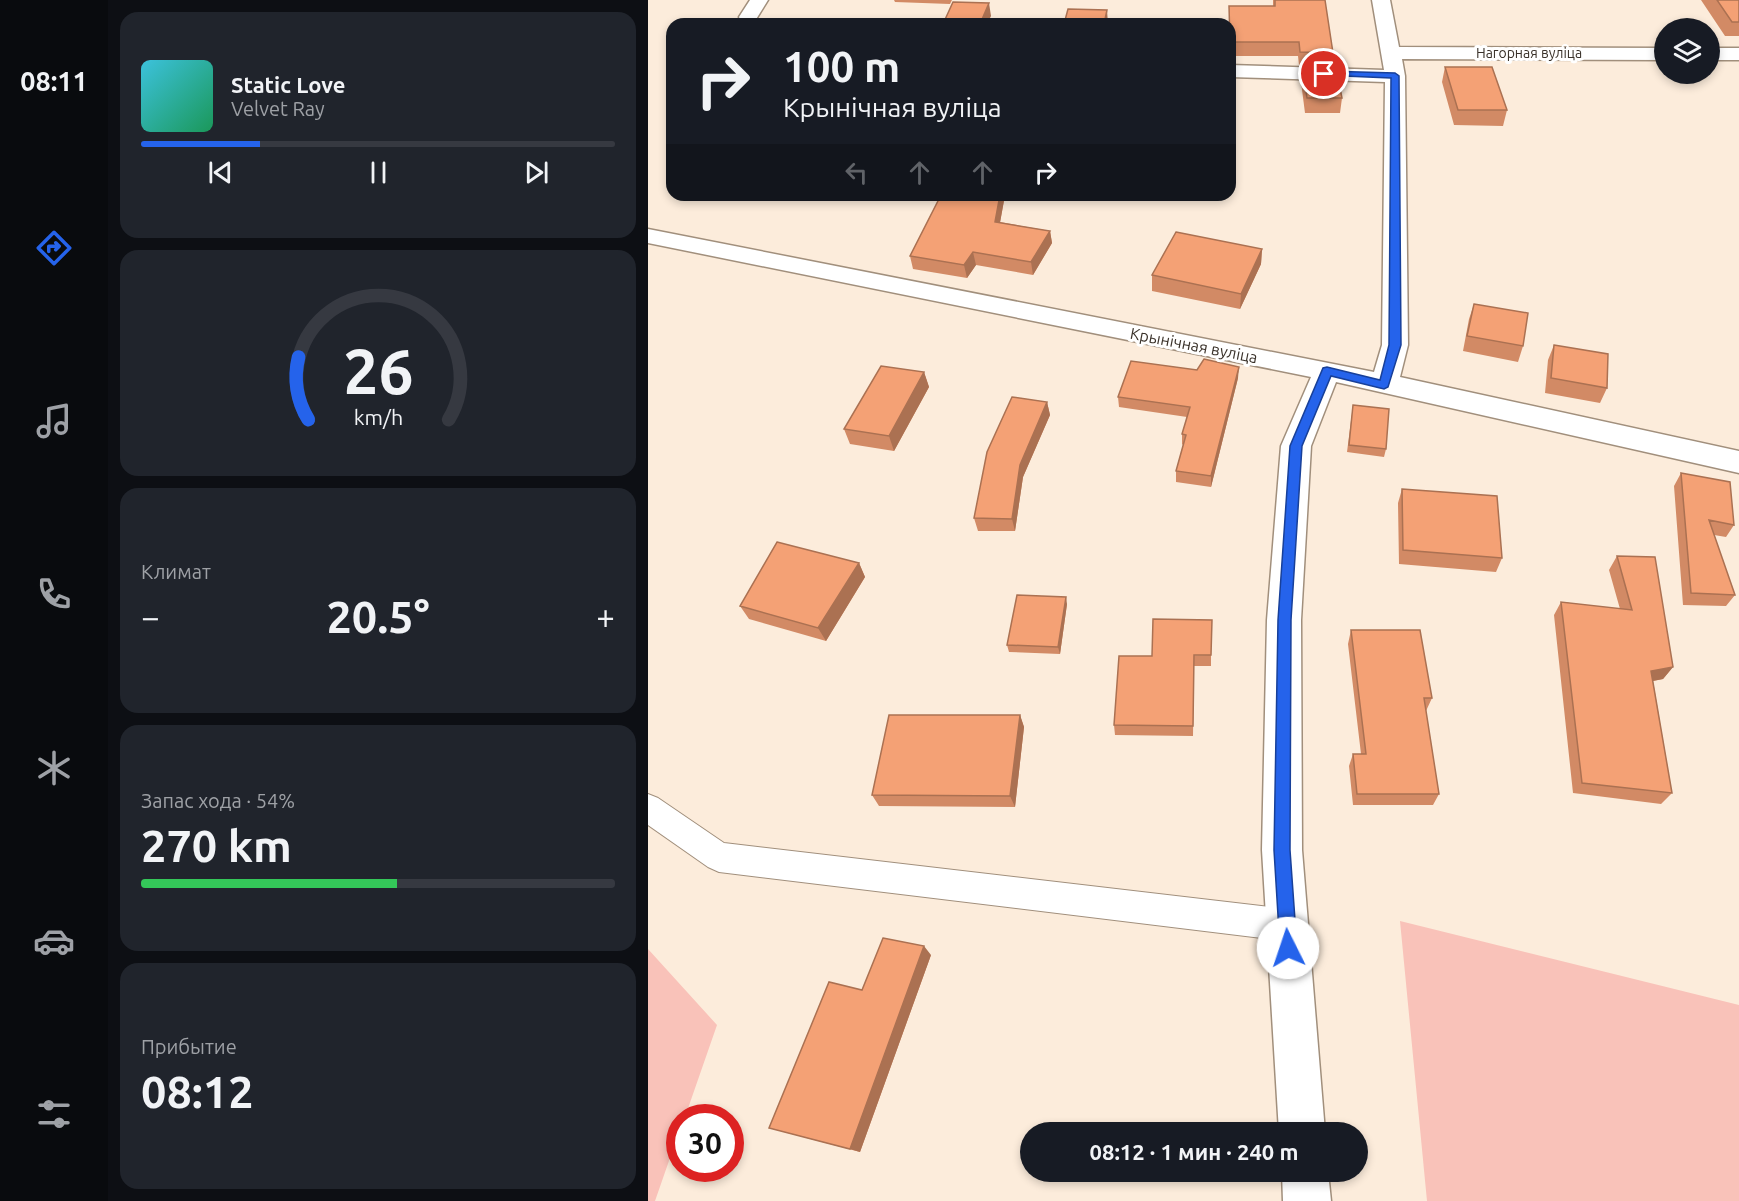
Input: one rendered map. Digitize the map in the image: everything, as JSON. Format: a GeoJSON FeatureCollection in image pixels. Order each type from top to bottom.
{"type":"FeatureCollection","features":[{"type":"Feature","properties":{"kind":"street"},"geometry":{"type":"LineString","coordinates":[[748,16],[759,0]]}},
{"type":"Feature","properties":{"kind":"street"},"geometry":{"type":"LineString","coordinates":[[1381,0],[1393,53],[1395,76],[1395,345],[1384,385]]}},
{"type":"Feature","properties":{"kind":"street","name":"Нагорная вуліца"},"geometry":{"type":"LineString","coordinates":[[1393,53],[1654,54]]}},
{"type":"Feature","properties":{"kind":"street"},"geometry":{"type":"LineString","coordinates":[[1720,54],[1739,54]]}},
{"type":"Feature","properties":{"kind":"street"},"geometry":{"type":"LineString","coordinates":[[1236,71],[1395,76]]}},
{"type":"Feature","properties":{"kind":"street","name":"Крынічная вуліца"},"geometry":{"type":"LineString","coordinates":[[648,236],[1327,371],[1739,462]]}},
{"type":"Feature","properties":{"kind":"street"},"geometry":{"type":"LineString","coordinates":[[1301,1122],[1282,850],[1284,620],[1296,446],[1327,371]]}},
{"type":"Feature","properties":{"kind":"street"},"geometry":{"type":"LineString","coordinates":[[1306,1182],[1307,1201]]}},
{"type":"Feature","properties":{"kind":"lane"},"geometry":{"type":"LineString","coordinates":[[648,808],[719,857],[1287,925]]}},
{"type":"Feature","properties":{"kind":"shaded area"},"geometry":{"type":"Polygon","coordinates":[[[1400,921],[1739,1005],[1739,1201],[1427,1201],[1400,921]]]}},
{"type":"Feature","properties":{"kind":"shaded area"},"geometry":{"type":"Polygon","coordinates":[[[648,949],[717,1025],[690,1104],[666,1104],[666,1169],[655,1201],[648,1201],[648,949]]]}},
{"type":"Feature","properties":{"kind":"building"},"geometry":{"type":"Polygon","coordinates":[[[1275,0],[1325,0],[1333,53],[1300,52],[1299,42],[1236,42],[1236,18],[1229,18],[1229,6],[1275,6],[1275,0]]]}},
{"type":"Feature","properties":{"kind":"building"},"geometry":{"type":"Polygon","coordinates":[[[1717,0],[1739,0],[1739,22],[1732,22],[1717,0]]]}},
{"type":"Feature","properties":{"kind":"building"},"geometry":{"type":"Polygon","coordinates":[[[953,2],[989,3],[983,18],[946,18],[953,2]]]}},
{"type":"Feature","properties":{"kind":"building"},"geometry":{"type":"Polygon","coordinates":[[[1068,9],[1107,10],[1105,18],[1066,18],[1068,9]]]}},
{"type":"Feature","properties":{"kind":"building"},"geometry":{"type":"Polygon","coordinates":[[[1303,67],[1336,68],[1342,98],[1307,98],[1303,67]]]}},
{"type":"Feature","properties":{"kind":"building"},"geometry":{"type":"Polygon","coordinates":[[[1445,67],[1492,67],[1507,110],[1458,110],[1445,67]]]}},
{"type":"Feature","properties":{"kind":"building"},"geometry":{"type":"Polygon","coordinates":[[[938,201],[999,201],[995,222],[1050,231],[1031,262],[973,252],[964,265],[910,256],[938,201]]]}},
{"type":"Feature","properties":{"kind":"building"},"geometry":{"type":"Polygon","coordinates":[[[1176,232],[1262,249],[1241,294],[1152,275],[1176,232]]]}},
{"type":"Feature","properties":{"kind":"building"},"geometry":{"type":"Polygon","coordinates":[[[1474,304],[1528,313],[1523,346],[1467,336],[1474,304]]]}},
{"type":"Feature","properties":{"kind":"building"},"geometry":{"type":"Polygon","coordinates":[[[1554,345],[1608,354],[1607,388],[1551,378],[1554,345]]]}},
{"type":"Feature","properties":{"kind":"building"},"geometry":{"type":"Polygon","coordinates":[[[1204,359],[1239,367],[1211,476],[1176,471],[1186,435],[1182,434],[1190,407],[1118,397],[1131,361],[1197,370],[1204,359]]]}},
{"type":"Feature","properties":{"kind":"building"},"geometry":{"type":"Polygon","coordinates":[[[881,366],[924,372],[889,436],[844,429],[881,366]]]}},
{"type":"Feature","properties":{"kind":"building"},"geometry":{"type":"Polygon","coordinates":[[[1012,397],[1047,402],[1020,465],[1012,519],[974,518],[987,452],[1012,397]]]}},
{"type":"Feature","properties":{"kind":"building"},"geometry":{"type":"Polygon","coordinates":[[[1353,405],[1389,409],[1386,449],[1349,445],[1353,405]]]}},
{"type":"Feature","properties":{"kind":"building"},"geometry":{"type":"Polygon","coordinates":[[[1681,473],[1730,482],[1734,525],[1709,520],[1735,595],[1691,593],[1681,473]]]}},
{"type":"Feature","properties":{"kind":"building"},"geometry":{"type":"Polygon","coordinates":[[[1402,489],[1497,496],[1502,558],[1403,550],[1402,489]]]}},
{"type":"Feature","properties":{"kind":"building"},"geometry":{"type":"Polygon","coordinates":[[[777,542],[859,563],[818,628],[740,606],[777,542]]]}},
{"type":"Feature","properties":{"kind":"building"},"geometry":{"type":"Polygon","coordinates":[[[1617,556],[1655,557],[1673,667],[1651,671],[1672,793],[1582,783],[1561,602],[1632,610],[1617,556]]]}},
{"type":"Feature","properties":{"kind":"building"},"geometry":{"type":"Polygon","coordinates":[[[1017,595],[1066,597],[1058,647],[1007,645],[1017,595]]]}},
{"type":"Feature","properties":{"kind":"building"},"geometry":{"type":"Polygon","coordinates":[[[1153,619],[1212,620],[1211,655],[1194,655],[1193,726],[1114,725],[1119,656],[1152,656],[1153,619]]]}},
{"type":"Feature","properties":{"kind":"building"},"geometry":{"type":"Polygon","coordinates":[[[1351,630],[1420,630],[1432,698],[1424,698],[1439,794],[1357,794],[1353,754],[1366,754],[1351,630]]]}},
{"type":"Feature","properties":{"kind":"building"},"geometry":{"type":"Polygon","coordinates":[[[889,715],[1020,715],[1010,796],[872,795],[889,715]]]}},
{"type":"Feature","properties":{"kind":"building"},"geometry":{"type":"Polygon","coordinates":[[[883,938],[924,946],[850,1149],[769,1128],[829,982],[862,990],[883,938]]]}},
{"type":"Feature","properties":{"kind":"route"},"geometry":{"type":"LineString","coordinates":[[1288,948],[1282,850],[1284,620],[1296,446],[1327,371],[1384,385],[1395,345],[1395,76],[1324,74]]}}]}
